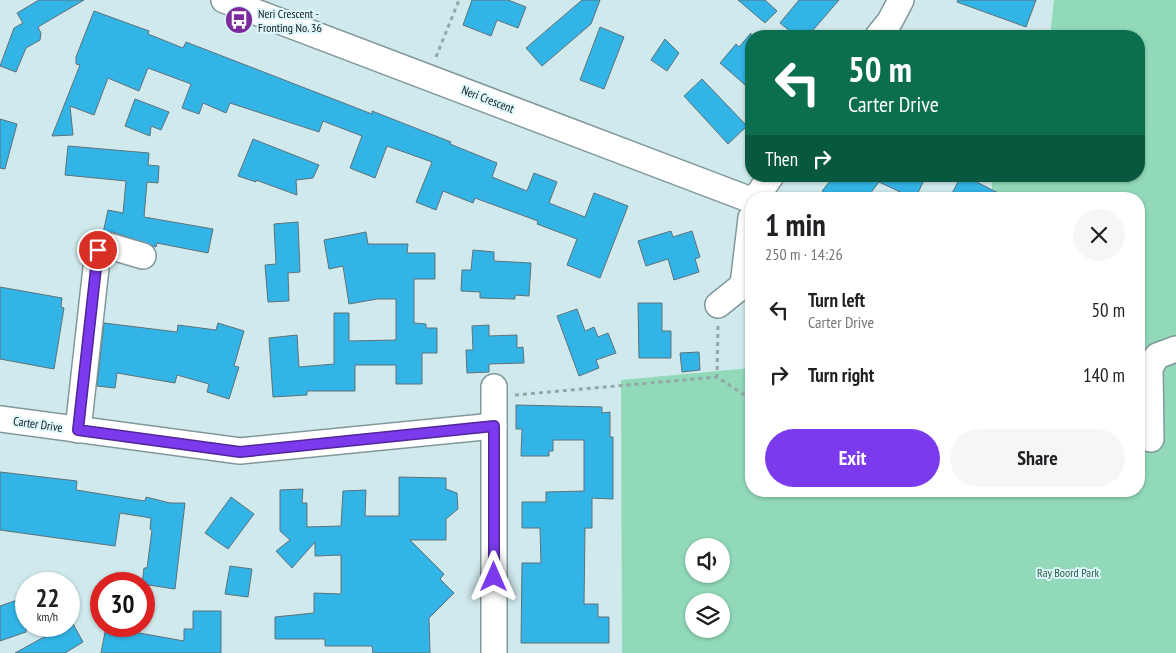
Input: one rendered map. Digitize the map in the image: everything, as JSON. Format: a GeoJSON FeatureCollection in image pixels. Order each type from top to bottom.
{"type":"FeatureCollection","features":[{"type":"Feature","properties":{"kind":"street","name":"Neri Crescent"},"geometry":{"type":"LineString","coordinates":[[224,0],[745,198]]}},
{"type":"Feature","properties":{"kind":"street"},"geometry":{"type":"LineString","coordinates":[[883,30],[901,0]]}},
{"type":"Feature","properties":{"kind":"street"},"geometry":{"type":"LineString","coordinates":[[78,430],[98,250],[109,246],[143,256]]}},
{"type":"Feature","properties":{"kind":"street"},"geometry":{"type":"LineString","coordinates":[[718,314],[745,288]]}},
{"type":"Feature","properties":{"kind":"street"},"geometry":{"type":"LineString","coordinates":[[1152,438],[1150,368],[1158,356],[1176,349]]}},
{"type":"Feature","properties":{"kind":"street"},"geometry":{"type":"LineString","coordinates":[[494,653],[494,426],[503,391]]}},
{"type":"Feature","properties":{"kind":"street","name":"Carter Drive"},"geometry":{"type":"LineString","coordinates":[[0,419],[240,452],[494,426]]}},
{"type":"Feature","properties":{"kind":"path"},"geometry":{"type":"LineString","coordinates":[[428,76],[458,0]]}},
{"type":"Feature","properties":{"kind":"path"},"geometry":{"type":"LineString","coordinates":[[717,377],[718,314]]}},
{"type":"Feature","properties":{"kind":"path"},"geometry":{"type":"LineString","coordinates":[[503,391],[717,377],[745,395]]}},
{"type":"Feature","properties":{"kind":"green space","name":"Ray Boord Park"},"geometry":{"type":"Polygon","coordinates":[[[1054,0],[1176,0],[1176,653],[622,653],[621,380],[745,369],[745,497],[1145,497],[1145,192],[992,192],[992,182],[1145,182],[1145,30],[1051,30],[1054,0]]]}},
{"type":"Feature","properties":{"kind":"building"},"geometry":{"type":"Polygon","coordinates":[[[39,0],[84,0],[38,27],[41,33],[40,40],[26,48],[16,72],[0,66],[14,28],[23,23],[17,13],[39,0]]]}},
{"type":"Feature","properties":{"kind":"building"},"geometry":{"type":"Polygon","coordinates":[[[472,0],[508,0],[526,7],[518,28],[497,20],[491,36],[463,25],[472,0]]]}},
{"type":"Feature","properties":{"kind":"building"},"geometry":{"type":"Polygon","coordinates":[[[582,0],[600,0],[591,24],[542,66],[526,48],[582,0]]]}},
{"type":"Feature","properties":{"kind":"building"},"geometry":{"type":"Polygon","coordinates":[[[738,0],[765,0],[777,11],[765,23],[738,0]]]}},
{"type":"Feature","properties":{"kind":"building"},"geometry":{"type":"Polygon","coordinates":[[[799,0],[839,0],[813,30],[789,30],[780,23],[799,0]]]}},
{"type":"Feature","properties":{"kind":"building"},"geometry":{"type":"Polygon","coordinates":[[[958,0],[1036,0],[1026,27],[957,2],[958,0]]]}},
{"type":"Feature","properties":{"kind":"building"},"geometry":{"type":"Polygon","coordinates":[[[94,11],[149,31],[148,34],[183,48],[186,42],[372,114],[372,111],[451,142],[450,144],[497,163],[492,177],[527,191],[534,173],[557,182],[549,203],[585,217],[594,193],[628,206],[600,278],[567,265],[577,239],[537,224],[538,221],[475,198],[473,203],[443,191],[436,210],[416,202],[432,162],[387,146],[375,178],[350,168],[362,136],[323,121],[319,132],[230,103],[226,113],[203,103],[199,114],[182,108],[191,84],[148,68],[139,91],[108,78],[94,115],[70,106],[73,135],[52,136],[80,65],[76,64],[76,57],[94,11]]]}},
{"type":"Feature","properties":{"kind":"building"},"geometry":{"type":"Polygon","coordinates":[[[600,27],[624,37],[604,89],[580,80],[600,27]]]}},
{"type":"Feature","properties":{"kind":"building"},"geometry":{"type":"Polygon","coordinates":[[[665,39],[679,53],[667,71],[651,60],[665,39]]]}},
{"type":"Feature","properties":{"kind":"building"},"geometry":{"type":"Polygon","coordinates":[[[745,40],[745,85],[720,63],[736,44],[739,47],[745,40]]]}},
{"type":"Feature","properties":{"kind":"building"},"geometry":{"type":"Polygon","coordinates":[[[702,79],[745,124],[745,128],[728,144],[684,96],[702,79]]]}},
{"type":"Feature","properties":{"kind":"building"},"geometry":{"type":"Polygon","coordinates":[[[135,99],[169,112],[161,130],[151,126],[150,136],[125,126],[135,99]]]}},
{"type":"Feature","properties":{"kind":"building"},"geometry":{"type":"Polygon","coordinates":[[[0,119],[17,124],[5,169],[0,168],[0,119]]]}},
{"type":"Feature","properties":{"kind":"building"},"geometry":{"type":"Polygon","coordinates":[[[253,139],[319,165],[313,178],[296,180],[297,195],[256,180],[256,182],[238,176],[253,139]]]}},
{"type":"Feature","properties":{"kind":"building"},"geometry":{"type":"Polygon","coordinates":[[[68,146],[149,153],[148,165],[159,166],[158,183],[147,182],[144,217],[213,229],[208,253],[157,243],[156,247],[113,232],[103,233],[108,210],[123,213],[126,181],[65,175],[68,146]]]}},
{"type":"Feature","properties":{"kind":"building"},"geometry":{"type":"Polygon","coordinates":[[[829,182],[879,182],[871,192],[822,191],[829,182]]]}},
{"type":"Feature","properties":{"kind":"building"},"geometry":{"type":"Polygon","coordinates":[[[879,182],[923,182],[918,192],[900,192],[879,182]]]}},
{"type":"Feature","properties":{"kind":"building"},"geometry":{"type":"Polygon","coordinates":[[[958,182],[977,182],[996,192],[953,192],[958,182]]]}},
{"type":"Feature","properties":{"kind":"building"},"geometry":{"type":"Polygon","coordinates":[[[298,222],[300,272],[288,273],[289,301],[268,302],[265,265],[276,264],[274,224],[298,222]]]}},
{"type":"Feature","properties":{"kind":"building"},"geometry":{"type":"Polygon","coordinates":[[[671,231],[673,237],[692,231],[700,257],[695,259],[699,272],[674,280],[668,259],[646,266],[638,241],[671,231]]]}},
{"type":"Feature","properties":{"kind":"building"},"geometry":{"type":"Polygon","coordinates":[[[366,232],[368,244],[408,244],[407,253],[435,253],[435,279],[414,279],[414,323],[426,324],[426,328],[437,328],[437,353],[422,353],[422,384],[396,384],[396,365],[355,365],[355,391],[307,391],[307,395],[273,397],[269,338],[297,335],[299,367],[334,364],[334,313],[349,313],[349,341],[396,340],[396,299],[377,299],[349,304],[343,266],[329,269],[324,240],[366,232]]]}},
{"type":"Feature","properties":{"kind":"building"},"geometry":{"type":"Polygon","coordinates":[[[473,250],[494,252],[494,261],[531,263],[529,296],[515,295],[515,299],[480,298],[480,292],[461,291],[462,270],[471,270],[473,250]]]}},
{"type":"Feature","properties":{"kind":"building"},"geometry":{"type":"Polygon","coordinates":[[[0,287],[62,298],[61,307],[64,308],[54,369],[0,359],[0,287]]]}},
{"type":"Feature","properties":{"kind":"building"},"geometry":{"type":"Polygon","coordinates":[[[638,303],[662,303],[662,331],[671,331],[671,358],[639,358],[638,303]]]}},
{"type":"Feature","properties":{"kind":"building"},"geometry":{"type":"Polygon","coordinates":[[[577,309],[585,331],[594,327],[598,337],[608,333],[616,353],[596,360],[599,368],[579,376],[557,316],[577,309]]]}},
{"type":"Feature","properties":{"kind":"building"},"geometry":{"type":"Polygon","coordinates":[[[104,323],[177,332],[178,325],[216,330],[218,323],[244,331],[234,366],[239,367],[229,399],[207,392],[209,384],[177,375],[175,383],[117,373],[115,388],[97,386],[104,323]]]}},
{"type":"Feature","properties":{"kind":"building"},"geometry":{"type":"Polygon","coordinates":[[[489,325],[489,336],[517,335],[517,348],[523,347],[524,363],[489,364],[489,372],[467,373],[466,350],[473,350],[472,326],[489,325]]]}},
{"type":"Feature","properties":{"kind":"building"},"geometry":{"type":"Polygon","coordinates":[[[699,352],[700,370],[682,372],[680,353],[699,352]]]}},
{"type":"Feature","properties":{"kind":"building"},"geometry":{"type":"Polygon","coordinates":[[[516,405],[602,407],[602,413],[610,412],[610,437],[613,437],[613,499],[592,498],[592,528],[585,528],[584,604],[598,604],[598,617],[609,617],[609,643],[521,643],[522,563],[541,563],[540,528],[522,528],[522,502],[546,502],[546,492],[584,491],[584,440],[553,440],[553,451],[549,451],[549,456],[521,456],[522,429],[516,429],[516,405]]]}},
{"type":"Feature","properties":{"kind":"building"},"geometry":{"type":"Polygon","coordinates":[[[0,472],[77,481],[76,490],[145,501],[146,497],[170,503],[185,503],[175,589],[155,586],[155,572],[144,572],[144,568],[147,568],[152,530],[150,529],[151,518],[120,513],[115,546],[0,530],[0,472]]]}},
{"type":"Feature","properties":{"kind":"building"},"geometry":{"type":"Polygon","coordinates":[[[399,477],[446,478],[446,489],[457,493],[458,509],[446,519],[446,540],[410,540],[444,574],[440,579],[454,593],[429,618],[430,653],[373,653],[372,646],[325,646],[325,639],[275,639],[275,617],[314,613],[314,593],[341,594],[341,555],[315,556],[315,542],[292,568],[276,551],[290,540],[280,531],[280,490],[303,489],[302,503],[307,503],[307,527],[341,526],[343,491],[366,490],[365,516],[399,516],[399,477]]]}},
{"type":"Feature","properties":{"kind":"building"},"geometry":{"type":"Polygon","coordinates":[[[231,497],[254,514],[228,549],[205,533],[231,497]]]}},
{"type":"Feature","properties":{"kind":"building"},"geometry":{"type":"Polygon","coordinates":[[[230,566],[252,569],[248,597],[225,594],[230,566]]]}},
{"type":"Feature","properties":{"kind":"building"},"geometry":{"type":"Polygon","coordinates":[[[15,601],[15,636],[0,641],[0,606],[15,601]]]}},
{"type":"Feature","properties":{"kind":"building"},"geometry":{"type":"Polygon","coordinates":[[[193,611],[221,611],[221,653],[101,653],[104,637],[155,636],[184,641],[184,629],[193,629],[193,611]]]}},
{"type":"Feature","properties":{"kind":"building"},"geometry":{"type":"Polygon","coordinates":[[[44,637],[80,637],[83,642],[65,653],[15,653],[44,637]]]}},
{"type":"Feature","properties":{"kind":"place","name":"Neri Crescent - Fronting No. 36"},"geometry":{"type":"Point","coordinates":[239,20]}},
{"type":"Feature","properties":{"kind":"route"},"geometry":{"type":"LineString","coordinates":[[98,250],[78,430],[240,452],[494,426],[494,577]]}}]}
